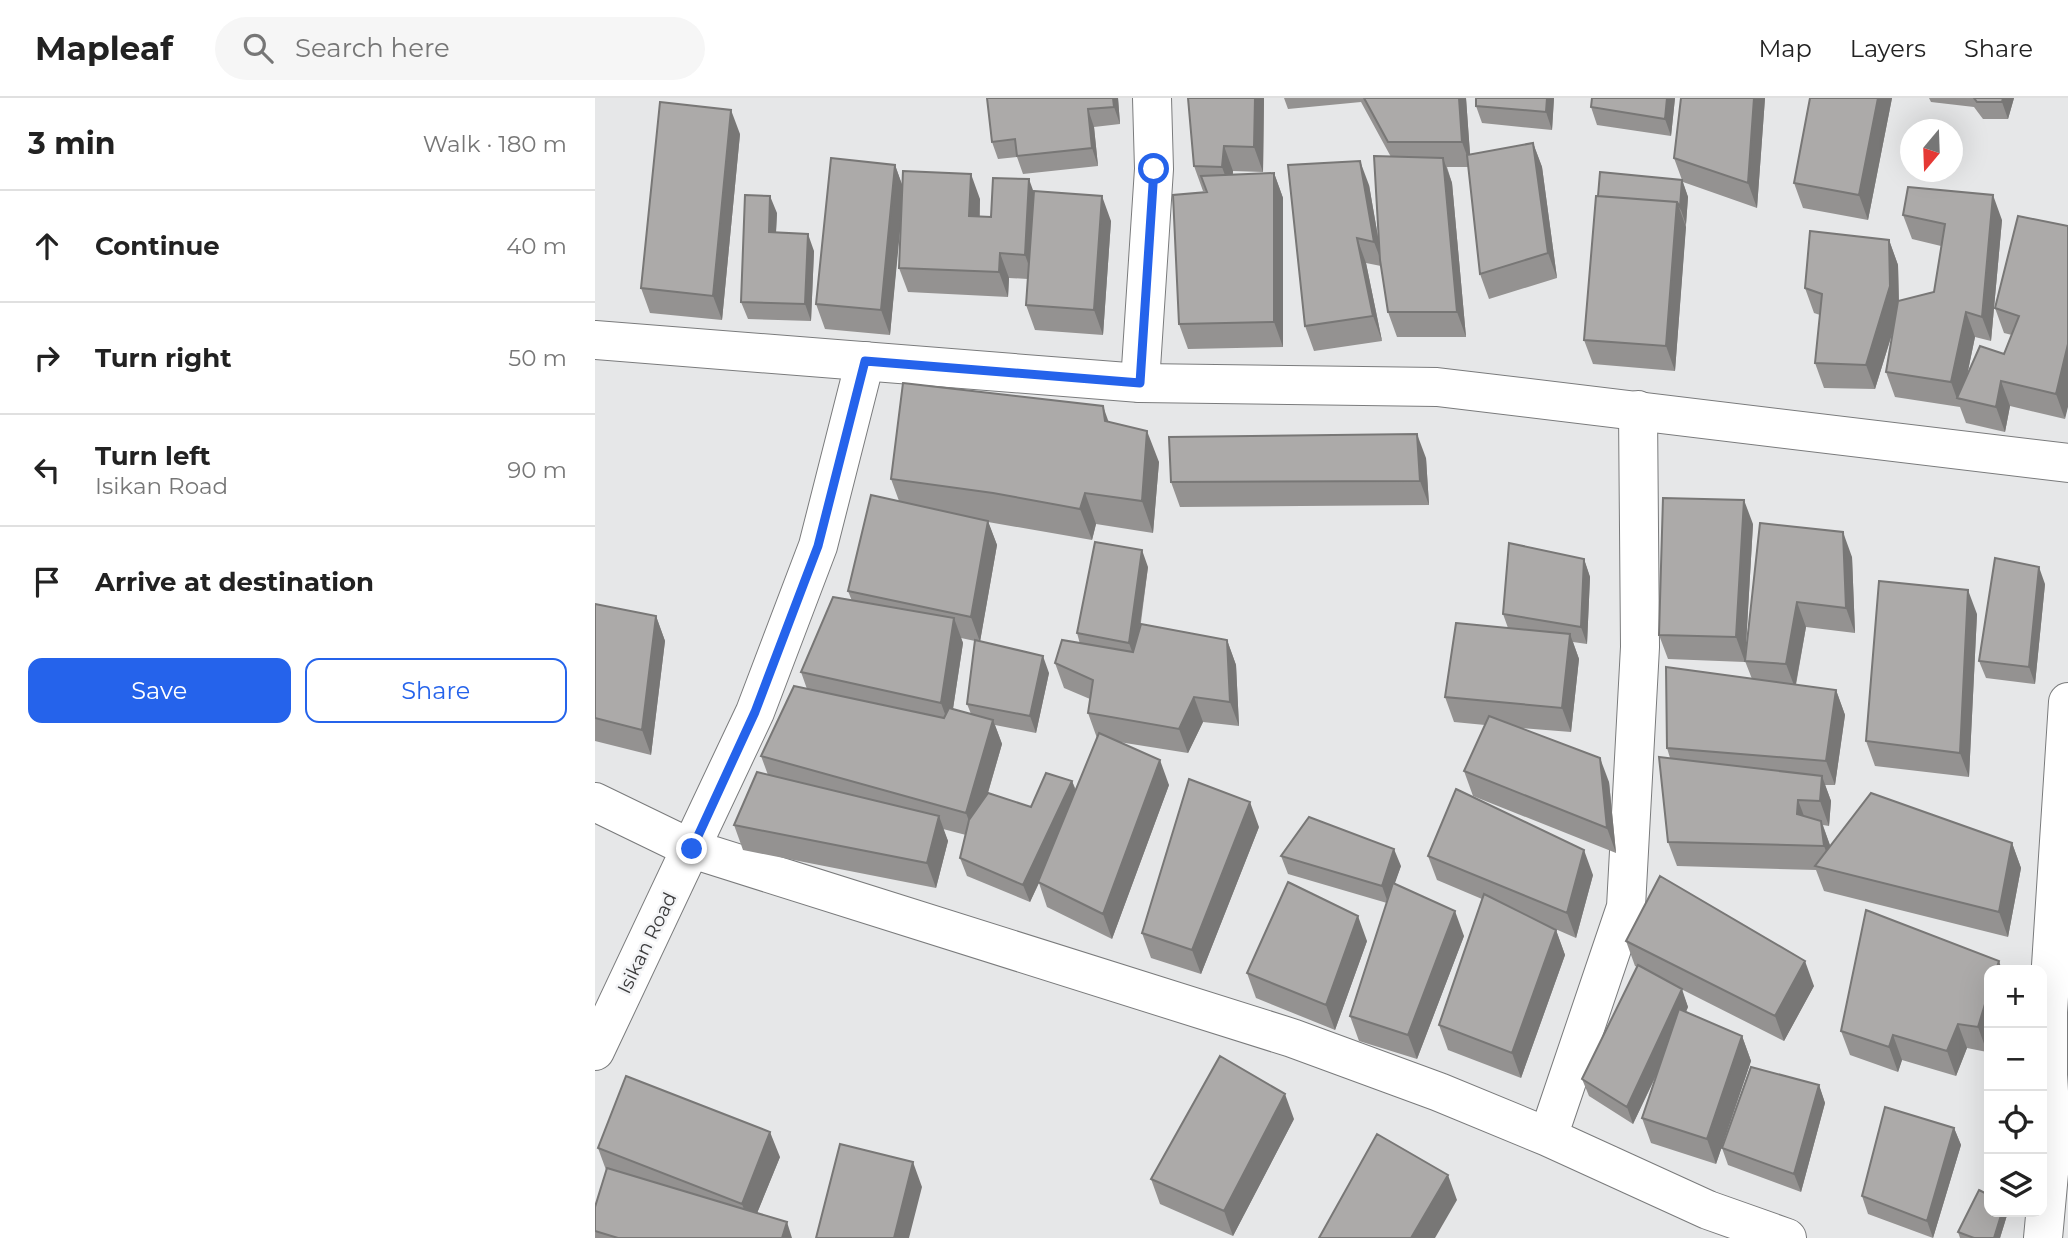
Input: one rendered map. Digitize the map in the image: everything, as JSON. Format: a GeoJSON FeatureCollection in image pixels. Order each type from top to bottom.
{"type":"FeatureCollection","features":[{"type":"Feature","properties":{"kind":"street"},"geometry":{"type":"LineString","coordinates":[[1140,383],[1154,169],[1152,98]]}},
{"type":"Feature","properties":{"kind":"street"},"geometry":{"type":"LineString","coordinates":[[595,340],[1140,383],[1437,387],[2068,463]]}},
{"type":"Feature","properties":{"kind":"street","name":"Isikan Road"},"geometry":{"type":"LineString","coordinates":[[595,1051],[755,712],[818,546],[865,361]]}},
{"type":"Feature","properties":{"kind":"street"},"geometry":{"type":"LineString","coordinates":[[1548,1137],[1626,907],[1640,647],[1638,411]]}},
{"type":"Feature","properties":{"kind":"street"},"geometry":{"type":"LineString","coordinates":[[2043,1238],[2052,1141],[2048,1012],[2068,702]]}},
{"type":"Feature","properties":{"kind":"street"},"geometry":{"type":"LineString","coordinates":[[595,802],[692,849],[1292,1038],[1439,1092],[1548,1137],[1708,1210],[1787,1238]]}},
{"type":"Feature","properties":{"kind":"building"},"geometry":{"type":"Polygon","coordinates":[[[987,98],[1113,98],[1114,107],[1088,109],[1092,148],[1017,156],[1015,139],[992,142],[987,98]]]}},
{"type":"Feature","properties":{"kind":"building"},"geometry":{"type":"Polygon","coordinates":[[[1188,98],[1255,98],[1254,147],[1224,146],[1222,167],[1194,166],[1188,98]]]}},
{"type":"Feature","properties":{"kind":"building"},"geometry":{"type":"Polygon","coordinates":[[[1364,98],[1459,98],[1462,142],[1388,142],[1364,98]]]}},
{"type":"Feature","properties":{"kind":"building"},"geometry":{"type":"Polygon","coordinates":[[[1476,98],[1547,98],[1546,112],[1476,106],[1476,98]]]}},
{"type":"Feature","properties":{"kind":"building"},"geometry":{"type":"Polygon","coordinates":[[[1592,98],[1667,98],[1665,119],[1591,107],[1592,98]]]}},
{"type":"Feature","properties":{"kind":"building"},"geometry":{"type":"Polygon","coordinates":[[[1681,98],[1754,98],[1748,183],[1674,158],[1681,98]]]}},
{"type":"Feature","properties":{"kind":"building"},"geometry":{"type":"Polygon","coordinates":[[[1810,98],[1878,98],[1859,195],[1794,183],[1810,98]]]}},
{"type":"Feature","properties":{"kind":"building"},"geometry":{"type":"Polygon","coordinates":[[[1974,98],[2003,98],[2002,102],[1977,102],[1974,98]]]}},
{"type":"Feature","properties":{"kind":"building"},"geometry":{"type":"Polygon","coordinates":[[[660,102],[731,110],[713,296],[641,288],[660,102]]]}},
{"type":"Feature","properties":{"kind":"building"},"geometry":{"type":"Polygon","coordinates":[[[1533,143],[1548,253],[1480,274],[1467,155],[1533,143]]]}},
{"type":"Feature","properties":{"kind":"building"},"geometry":{"type":"Polygon","coordinates":[[[1374,156],[1443,158],[1457,312],[1388,312],[1380,260],[1374,156]]]}},
{"type":"Feature","properties":{"kind":"building"},"geometry":{"type":"Polygon","coordinates":[[[831,158],[895,165],[881,310],[816,304],[831,158]]]}},
{"type":"Feature","properties":{"kind":"building"},"geometry":{"type":"Polygon","coordinates":[[[1360,161],[1374,242],[1357,238],[1373,316],[1305,326],[1288,165],[1360,161]]]}},
{"type":"Feature","properties":{"kind":"building"},"geometry":{"type":"Polygon","coordinates":[[[903,171],[971,174],[969,216],[991,217],[993,178],[1029,179],[1025,255],[1000,253],[999,272],[899,268],[903,171]]]}},
{"type":"Feature","properties":{"kind":"building"},"geometry":{"type":"Polygon","coordinates":[[[1600,172],[1682,180],[1680,207],[1677,202],[1598,196],[1600,172]]]}},
{"type":"Feature","properties":{"kind":"building"},"geometry":{"type":"Polygon","coordinates":[[[1274,173],[1274,322],[1179,324],[1173,195],[1207,192],[1201,176],[1274,173]]]}},
{"type":"Feature","properties":{"kind":"building"},"geometry":{"type":"Polygon","coordinates":[[[1908,187],[1993,195],[1982,317],[1966,312],[1951,382],[1886,372],[1898,301],[1934,292],[1945,224],[1903,215],[1908,187]]]}},
{"type":"Feature","properties":{"kind":"building"},"geometry":{"type":"Polygon","coordinates":[[[1034,191],[1102,196],[1094,310],[1026,305],[1034,191]]]}},
{"type":"Feature","properties":{"kind":"building"},"geometry":{"type":"Polygon","coordinates":[[[745,195],[770,196],[769,232],[808,234],[805,304],[741,302],[745,195]]]}},
{"type":"Feature","properties":{"kind":"building"},"geometry":{"type":"Polygon","coordinates":[[[1596,196],[1677,202],[1666,346],[1584,340],[1596,196]]]}},
{"type":"Feature","properties":{"kind":"building"},"geometry":{"type":"Polygon","coordinates":[[[2018,216],[2068,226],[2068,344],[2056,394],[2001,381],[1996,407],[1957,398],[1980,346],[2004,354],[2019,316],[1995,308],[2018,216]]]}},
{"type":"Feature","properties":{"kind":"building"},"geometry":{"type":"Polygon","coordinates":[[[1810,231],[1889,240],[1890,286],[1866,365],[1815,363],[1822,294],[1805,288],[1810,231]]]}},
{"type":"Feature","properties":{"kind":"building"},"geometry":{"type":"Polygon","coordinates":[[[903,383],[1103,406],[1105,421],[1147,431],[1142,501],[1085,493],[1080,509],[993,493],[891,479],[903,383]]]}},
{"type":"Feature","properties":{"kind":"building"},"geometry":{"type":"Polygon","coordinates":[[[1417,434],[1420,481],[1171,482],[1169,437],[1417,434]]]}},
{"type":"Feature","properties":{"kind":"building"},"geometry":{"type":"Polygon","coordinates":[[[871,495],[988,521],[971,617],[848,591],[871,495]]]}},
{"type":"Feature","properties":{"kind":"building"},"geometry":{"type":"Polygon","coordinates":[[[1663,498],[1744,500],[1736,637],[1659,635],[1663,498]]]}},
{"type":"Feature","properties":{"kind":"building"},"geometry":{"type":"Polygon","coordinates":[[[1760,523],[1843,532],[1846,608],[1797,602],[1786,664],[1745,661],[1760,523]]]}},
{"type":"Feature","properties":{"kind":"building"},"geometry":{"type":"Polygon","coordinates":[[[1095,542],[1142,550],[1129,643],[1077,633],[1095,542]]]}},
{"type":"Feature","properties":{"kind":"building"},"geometry":{"type":"Polygon","coordinates":[[[1509,543],[1584,559],[1581,627],[1503,614],[1509,543]]]}},
{"type":"Feature","properties":{"kind":"building"},"geometry":{"type":"Polygon","coordinates":[[[1995,558],[2039,567],[2029,667],[1979,661],[1995,558]]]}},
{"type":"Feature","properties":{"kind":"building"},"geometry":{"type":"Polygon","coordinates":[[[1879,581],[1968,590],[1960,753],[1866,741],[1879,581]]]}},
{"type":"Feature","properties":{"kind":"building"},"geometry":{"type":"Polygon","coordinates":[[[833,597],[954,618],[941,703],[801,672],[833,597]]]}},
{"type":"Feature","properties":{"kind":"building"},"geometry":{"type":"Polygon","coordinates":[[[595,604],[656,616],[642,730],[595,718],[595,604]]]}},
{"type":"Feature","properties":{"kind":"building"},"geometry":{"type":"Polygon","coordinates":[[[1456,623],[1570,634],[1562,708],[1445,697],[1456,623]]]}},
{"type":"Feature","properties":{"kind":"building"},"geometry":{"type":"Polygon","coordinates":[[[1141,624],[1227,640],[1230,702],[1194,697],[1179,729],[1088,713],[1093,680],[1055,663],[1062,640],[1133,652],[1141,624]]]}},
{"type":"Feature","properties":{"kind":"building"},"geometry":{"type":"Polygon","coordinates":[[[975,640],[1043,656],[1030,716],[967,704],[975,640]]]}},
{"type":"Feature","properties":{"kind":"building"},"geometry":{"type":"Polygon","coordinates":[[[1666,667],[1836,690],[1826,761],[1667,748],[1666,667]]]}},
{"type":"Feature","properties":{"kind":"building"},"geometry":{"type":"Polygon","coordinates":[[[794,686],[944,718],[949,708],[993,720],[966,813],[761,756],[794,686]]]}},
{"type":"Feature","properties":{"kind":"building"},"geometry":{"type":"Polygon","coordinates":[[[1489,716],[1600,758],[1607,828],[1464,771],[1489,716]]]}},
{"type":"Feature","properties":{"kind":"building"},"geometry":{"type":"Polygon","coordinates":[[[1099,733],[1160,760],[1103,914],[1038,882],[1099,733]]]}},
{"type":"Feature","properties":{"kind":"building"},"geometry":{"type":"Polygon","coordinates":[[[1659,757],[1822,776],[1820,801],[1798,800],[1797,814],[1821,821],[1824,846],[1668,842],[1659,757]]]}},
{"type":"Feature","properties":{"kind":"building"},"geometry":{"type":"Polygon","coordinates":[[[757,772],[939,816],[927,863],[734,825],[757,772]]]}},
{"type":"Feature","properties":{"kind":"building"},"geometry":{"type":"Polygon","coordinates":[[[1046,773],[1072,781],[1023,885],[960,858],[969,820],[988,793],[1031,807],[1046,773]]]}},
{"type":"Feature","properties":{"kind":"building"},"geometry":{"type":"Polygon","coordinates":[[[1189,779],[1250,802],[1192,950],[1142,933],[1189,779]]]}},
{"type":"Feature","properties":{"kind":"building"},"geometry":{"type":"Polygon","coordinates":[[[1456,789],[1584,850],[1567,913],[1428,856],[1456,789]]]}},
{"type":"Feature","properties":{"kind":"building"},"geometry":{"type":"Polygon","coordinates":[[[1871,793],[2012,843],[1999,912],[1815,866],[1871,793]]]}},
{"type":"Feature","properties":{"kind":"building"},"geometry":{"type":"Polygon","coordinates":[[[1309,817],[1394,849],[1382,886],[1281,856],[1309,817]]]}},
{"type":"Feature","properties":{"kind":"building"},"geometry":{"type":"Polygon","coordinates":[[[1660,876],[1805,961],[1775,1016],[1626,941],[1660,876]]]}},
{"type":"Feature","properties":{"kind":"building"},"geometry":{"type":"Polygon","coordinates":[[[1288,882],[1358,916],[1326,1005],[1247,973],[1288,882]]]}},
{"type":"Feature","properties":{"kind":"building"},"geometry":{"type":"Polygon","coordinates":[[[1393,883],[1455,911],[1408,1035],[1350,1016],[1393,883]]]}},
{"type":"Feature","properties":{"kind":"building"},"geometry":{"type":"Polygon","coordinates":[[[1484,894],[1556,930],[1512,1053],[1439,1025],[1484,894]]]}},
{"type":"Feature","properties":{"kind":"building"},"geometry":{"type":"Polygon","coordinates":[[[1866,910],[1999,961],[1998,965],[1984,965],[1984,1007],[1978,1027],[1958,1024],[1947,1051],[1893,1035],[1889,1047],[1841,1031],[1866,910]]]}},
{"type":"Feature","properties":{"kind":"building"},"geometry":{"type":"Polygon","coordinates":[[[1638,965],[1682,989],[1627,1107],[1582,1079],[1638,965]]]}},
{"type":"Feature","properties":{"kind":"building"},"geometry":{"type":"Polygon","coordinates":[[[1679,1009],[1742,1036],[1707,1139],[1642,1118],[1679,1009]]]}},
{"type":"Feature","properties":{"kind":"building"},"geometry":{"type":"Polygon","coordinates":[[[1220,1056],[1285,1094],[1224,1211],[1151,1179],[1220,1056]]]}},
{"type":"Feature","properties":{"kind":"building"},"geometry":{"type":"Polygon","coordinates":[[[1751,1067],[1819,1085],[1794,1174],[1722,1148],[1751,1067]]]}},
{"type":"Feature","properties":{"kind":"building"},"geometry":{"type":"Polygon","coordinates":[[[626,1076],[770,1132],[742,1204],[598,1148],[626,1076]]]}},
{"type":"Feature","properties":{"kind":"building"},"geometry":{"type":"Polygon","coordinates":[[[1885,1107],[1954,1128],[1927,1221],[1862,1196],[1885,1107]]]}},
{"type":"Feature","properties":{"kind":"building"},"geometry":{"type":"Polygon","coordinates":[[[1377,1134],[1448,1175],[1411,1238],[1319,1238],[1377,1134]]]}},
{"type":"Feature","properties":{"kind":"building"},"geometry":{"type":"Polygon","coordinates":[[[840,1144],[913,1162],[894,1238],[816,1238],[840,1144]]]}},
{"type":"Feature","properties":{"kind":"building"},"geometry":{"type":"Polygon","coordinates":[[[607,1168],[787,1222],[782,1238],[618,1238],[595,1231],[595,1207],[607,1168]]]}},
{"type":"Feature","properties":{"kind":"building"},"geometry":{"type":"Polygon","coordinates":[[[1979,1190],[1984,1192],[1984,1217],[2000,1217],[1994,1238],[1974,1238],[1958,1232],[1979,1190]]]}},
{"type":"Feature","properties":{"kind":"route"},"geometry":{"type":"LineString","coordinates":[[692,849],[755,712],[818,546],[865,361],[1140,383],[1154,169]]}}]}
